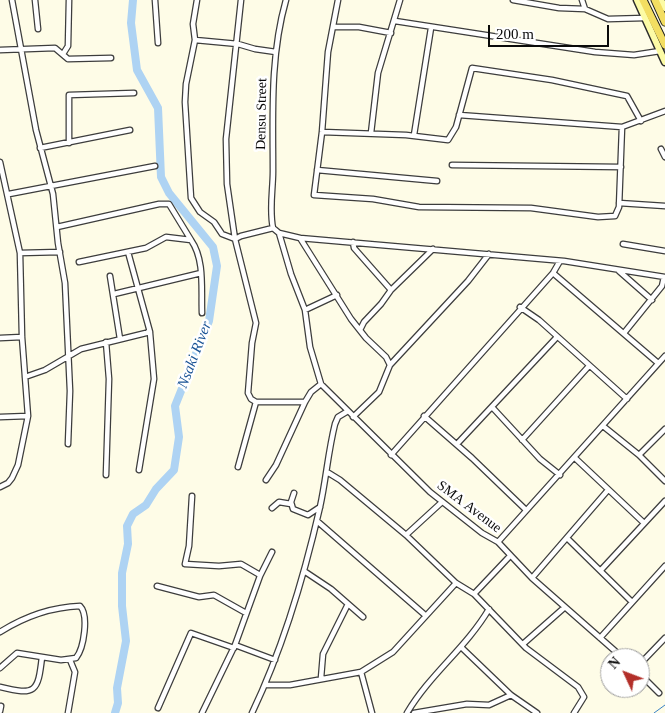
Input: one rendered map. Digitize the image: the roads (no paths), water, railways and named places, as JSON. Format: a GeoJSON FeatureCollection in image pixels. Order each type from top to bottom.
{"type":"FeatureCollection","features":[{"type":"Feature","properties":{"kind":"main road"},"geometry":{"type":"LineString","coordinates":[[644,0],[662,48]]}},
{"type":"Feature","properties":{"kind":"main road"},"geometry":{"type":"LineString","coordinates":[[655,0],[665,22]]}},
{"type":"Feature","properties":{"kind":"street"},"geometry":{"type":"LineString","coordinates":[[12,0],[40,148],[51,185],[60,252],[67,308],[70,391],[68,444]]}},
{"type":"Feature","properties":{"kind":"street"},"geometry":{"type":"LineString","coordinates":[[35,0],[38,29]]}},
{"type":"Feature","properties":{"kind":"street"},"geometry":{"type":"LineString","coordinates":[[63,54],[68,46],[70,0]]}},
{"type":"Feature","properties":{"kind":"street"},"geometry":{"type":"LineString","coordinates":[[155,0],[158,43]]}},
{"type":"Feature","properties":{"kind":"street"},"geometry":{"type":"LineString","coordinates":[[198,0],[194,24],[195,40],[186,84],[185,102],[191,198],[200,212],[214,222],[222,234],[235,240]]}},
{"type":"Feature","properties":{"kind":"street"},"geometry":{"type":"LineString","coordinates":[[241,0],[238,44],[226,139],[227,184],[235,240],[256,323],[252,342],[248,393],[251,399],[256,402],[305,402]]}},
{"type":"Feature","properties":{"kind":"street","name":"Densu Street"},"geometry":{"type":"LineString","coordinates":[[273,228],[271,192],[276,52],[286,0]]}},
{"type":"Feature","properties":{"kind":"street"},"geometry":{"type":"LineString","coordinates":[[338,0],[325,80],[322,132],[314,195],[388,201],[402,205],[531,208],[605,217],[617,214],[622,127]]}},
{"type":"Feature","properties":{"kind":"street"},"geometry":{"type":"LineString","coordinates":[[371,133],[378,73],[400,0]]}},
{"type":"Feature","properties":{"kind":"street"},"geometry":{"type":"LineString","coordinates":[[513,0],[559,8],[584,9],[608,19],[645,18]]}},
{"type":"Feature","properties":{"kind":"street"},"geometry":{"type":"LineString","coordinates":[[582,0],[584,9]]}},
{"type":"Feature","properties":{"kind":"street"},"geometry":{"type":"LineString","coordinates":[[637,0],[662,48],[665,62]]}},
{"type":"Feature","properties":{"kind":"street"},"geometry":{"type":"LineString","coordinates":[[660,0],[665,7]]}},
{"type":"Feature","properties":{"kind":"street"},"geometry":{"type":"LineString","coordinates":[[395,21],[431,28],[560,45],[595,52],[634,55],[662,48]]}},
{"type":"Feature","properties":{"kind":"street"},"geometry":{"type":"LineString","coordinates":[[333,27],[360,27],[391,33]]}},
{"type":"Feature","properties":{"kind":"street"},"geometry":{"type":"LineString","coordinates":[[414,135],[431,28]]}},
{"type":"Feature","properties":{"kind":"street"},"geometry":{"type":"LineString","coordinates":[[195,40],[238,44],[254,49],[276,52]]}},
{"type":"Feature","properties":{"kind":"street"},"geometry":{"type":"LineString","coordinates":[[0,50],[55,48],[68,59],[76,61],[85,57],[111,58]]}},
{"type":"Feature","properties":{"kind":"street"},"geometry":{"type":"LineString","coordinates":[[322,132],[414,135],[448,140],[454,134],[470,71],[475,68],[552,80],[627,96],[641,120]]}},
{"type":"Feature","properties":{"kind":"street"},"geometry":{"type":"LineString","coordinates":[[68,143],[69,95],[134,93]]}},
{"type":"Feature","properties":{"kind":"street"},"geometry":{"type":"LineString","coordinates":[[459,115],[622,127],[665,111]]}},
{"type":"Feature","properties":{"kind":"street"},"geometry":{"type":"LineString","coordinates":[[40,148],[130,130]]}},
{"type":"Feature","properties":{"kind":"street"},"geometry":{"type":"LineString","coordinates":[[661,150],[665,157]]}},
{"type":"Feature","properties":{"kind":"street"},"geometry":{"type":"LineString","coordinates":[[0,162],[3,183],[9,194],[20,253],[22,337],[28,416],[18,464],[12,478],[8,483],[0,487]]}},
{"type":"Feature","properties":{"kind":"street"},"geometry":{"type":"LineString","coordinates":[[452,165],[621,167]]}},
{"type":"Feature","properties":{"kind":"street"},"geometry":{"type":"LineString","coordinates":[[9,194],[155,166]]}},
{"type":"Feature","properties":{"kind":"street"},"geometry":{"type":"LineString","coordinates":[[317,170],[437,181]]}},
{"type":"Feature","properties":{"kind":"street"},"geometry":{"type":"LineString","coordinates":[[619,203],[665,206]]}},
{"type":"Feature","properties":{"kind":"street"},"geometry":{"type":"LineString","coordinates":[[56,227],[159,204],[169,204],[199,257],[202,313]]}},
{"type":"Feature","properties":{"kind":"street"},"geometry":{"type":"LineString","coordinates":[[235,240],[241,236],[273,228],[279,233],[300,238],[608,266],[619,270],[664,277],[663,286],[624,333]]}},
{"type":"Feature","properties":{"kind":"street"},"geometry":{"type":"LineString","coordinates":[[266,480],[276,465],[305,402],[311,392],[321,384],[310,347],[305,310],[291,274],[279,233]]}},
{"type":"Feature","properties":{"kind":"street"},"geometry":{"type":"LineString","coordinates":[[79,262],[157,244],[166,238],[191,240]]}},
{"type":"Feature","properties":{"kind":"street"},"geometry":{"type":"LineString","coordinates":[[300,238],[360,330],[386,357],[390,365]]}},
{"type":"Feature","properties":{"kind":"street"},"geometry":{"type":"LineString","coordinates":[[353,242],[354,248],[391,290]]}},
{"type":"Feature","properties":{"kind":"street"},"geometry":{"type":"LineString","coordinates":[[622,244],[665,251]]}},
{"type":"Feature","properties":{"kind":"street"},"geometry":{"type":"LineString","coordinates":[[360,330],[364,322],[391,290],[433,249]]}},
{"type":"Feature","properties":{"kind":"street"},"geometry":{"type":"LineString","coordinates":[[20,253],[60,252]]}},
{"type":"Feature","properties":{"kind":"street"},"geometry":{"type":"LineString","coordinates":[[25,377],[45,370],[68,355],[106,342],[150,332],[128,252]]}},
{"type":"Feature","properties":{"kind":"street"},"geometry":{"type":"LineString","coordinates":[[353,417],[378,392],[390,365],[468,281],[489,254]]}},
{"type":"Feature","properties":{"kind":"street"},"geometry":{"type":"LineString","coordinates":[[391,455],[520,307],[553,273],[560,261]]}},
{"type":"Feature","properties":{"kind":"street"},"geometry":{"type":"LineString","coordinates":[[619,270],[652,300]]}},
{"type":"Feature","properties":{"kind":"street"},"geometry":{"type":"LineString","coordinates":[[114,294],[201,273]]}},
{"type":"Feature","properties":{"kind":"street"},"geometry":{"type":"LineString","coordinates":[[553,273],[658,363]]}},
{"type":"Feature","properties":{"kind":"street"},"geometry":{"type":"LineString","coordinates":[[110,276],[120,339]]}},
{"type":"Feature","properties":{"kind":"street"},"geometry":{"type":"LineString","coordinates":[[305,310],[337,296]]}},
{"type":"Feature","properties":{"kind":"street"},"geometry":{"type":"LineString","coordinates":[[520,307],[627,399]]}},
{"type":"Feature","properties":{"kind":"street"},"geometry":{"type":"LineString","coordinates":[[139,470],[154,380],[150,333],[147,332]]}},
{"type":"Feature","properties":{"kind":"street"},"geometry":{"type":"LineString","coordinates":[[0,338],[22,337]]}},
{"type":"Feature","properties":{"kind":"street"},"geometry":{"type":"LineString","coordinates":[[457,444],[557,337]]}},
{"type":"Feature","properties":{"kind":"street"},"geometry":{"type":"LineString","coordinates":[[106,342],[109,379],[106,475]]}},
{"type":"Feature","properties":{"kind":"street"},"geometry":{"type":"LineString","coordinates":[[498,542],[665,356]]}},
{"type":"Feature","properties":{"kind":"street"},"geometry":{"type":"LineString","coordinates":[[522,440],[589,366]]}},
{"type":"Feature","properties":{"kind":"street","name":"SMA Avenue"},"geometry":{"type":"LineString","coordinates":[[321,384],[391,455],[442,502],[482,533],[498,542],[510,557],[532,578],[612,648]]}},
{"type":"Feature","properties":{"kind":"street"},"geometry":{"type":"LineString","coordinates":[[238,467],[256,402]]}},
{"type":"Feature","properties":{"kind":"street"},"geometry":{"type":"LineString","coordinates":[[492,407],[540,459],[560,475]]}},
{"type":"Feature","properties":{"kind":"street"},"geometry":{"type":"LineString","coordinates":[[252,713],[266,685],[304,571],[317,521],[335,424],[338,418],[348,411]]}},
{"type":"Feature","properties":{"kind":"street"},"geometry":{"type":"LineString","coordinates":[[0,417],[28,416]]}},
{"type":"Feature","properties":{"kind":"street"},"geometry":{"type":"LineString","coordinates":[[424,416],[457,444],[526,510]]}},
{"type":"Feature","properties":{"kind":"street"},"geometry":{"type":"LineString","coordinates":[[603,426],[639,455],[665,481]]}},
{"type":"Feature","properties":{"kind":"street"},"geometry":{"type":"LineString","coordinates":[[639,455],[665,429]]}},
{"type":"Feature","properties":{"kind":"street"},"geometry":{"type":"LineString","coordinates":[[575,458],[644,523]]}},
{"type":"Feature","properties":{"kind":"street"},"geometry":{"type":"LineString","coordinates":[[327,472],[340,480],[406,535],[456,583],[474,594],[523,644],[582,692],[584,697],[574,713]]}},
{"type":"Feature","properties":{"kind":"street"},"geometry":{"type":"LineString","coordinates":[[532,578],[608,490]]}},
{"type":"Feature","properties":{"kind":"street"},"geometry":{"type":"LineString","coordinates":[[291,504],[294,493]]}},
{"type":"Feature","properties":{"kind":"street"},"geometry":{"type":"LineString","coordinates":[[192,496],[190,541],[185,564],[219,566],[241,564],[260,576]]}},
{"type":"Feature","properties":{"kind":"street"},"geometry":{"type":"LineString","coordinates":[[601,570],[665,501]]}},
{"type":"Feature","properties":{"kind":"street"},"geometry":{"type":"LineString","coordinates":[[272,508],[279,502],[291,504],[293,508],[308,515],[320,506]]}},
{"type":"Feature","properties":{"kind":"street"},"geometry":{"type":"LineString","coordinates":[[406,535],[442,502]]}},
{"type":"Feature","properties":{"kind":"street"},"geometry":{"type":"LineString","coordinates":[[317,521],[425,615]]}},
{"type":"Feature","properties":{"kind":"street"},"geometry":{"type":"LineString","coordinates":[[567,538],[632,602]]}},
{"type":"Feature","properties":{"kind":"street"},"geometry":{"type":"LineString","coordinates":[[202,713],[234,647],[260,576],[272,552]]}},
{"type":"Feature","properties":{"kind":"street"},"geometry":{"type":"LineString","coordinates":[[474,594],[510,557]]}},
{"type":"Feature","properties":{"kind":"street"},"geometry":{"type":"LineString","coordinates":[[600,638],[665,566]]}},
{"type":"Feature","properties":{"kind":"street"},"geometry":{"type":"LineString","coordinates":[[304,571],[318,579],[363,617]]}},
{"type":"Feature","properties":{"kind":"street"},"geometry":{"type":"LineString","coordinates":[[266,685],[290,685],[361,672],[393,652],[456,583]]}},
{"type":"Feature","properties":{"kind":"street"},"geometry":{"type":"LineString","coordinates":[[158,586],[198,597],[214,595],[246,613]]}},
{"type":"Feature","properties":{"kind":"street"},"geometry":{"type":"LineString","coordinates":[[321,678],[323,654],[348,604]]}},
{"type":"Feature","properties":{"kind":"street"},"geometry":{"type":"LineString","coordinates":[[0,632],[13,623],[38,613],[80,606],[84,613],[79,654],[70,660],[14,654],[0,668]]}},
{"type":"Feature","properties":{"kind":"street"},"geometry":{"type":"LineString","coordinates":[[523,644],[565,607]]}},
{"type":"Feature","properties":{"kind":"street"},"geometry":{"type":"LineString","coordinates":[[407,713],[423,687],[461,647],[489,609]]}},
{"type":"Feature","properties":{"kind":"street"},"geometry":{"type":"LineString","coordinates":[[158,708],[191,633],[275,660]]}},
{"type":"Feature","properties":{"kind":"street"},"geometry":{"type":"LineString","coordinates":[[650,654],[665,638]]}},
{"type":"Feature","properties":{"kind":"street"},"geometry":{"type":"LineString","coordinates":[[461,647],[511,694],[536,713]]}},
{"type":"Feature","properties":{"kind":"street"},"geometry":{"type":"LineString","coordinates":[[0,688],[26,691],[36,688],[39,684],[42,657]]}},
{"type":"Feature","properties":{"kind":"street"},"geometry":{"type":"LineString","coordinates":[[68,713],[75,672],[70,660]]}},
{"type":"Feature","properties":{"kind":"street"},"geometry":{"type":"LineString","coordinates":[[361,672],[372,713]]}},
{"type":"Feature","properties":{"kind":"street"},"geometry":{"type":"LineString","coordinates":[[650,684],[659,693]]}},
{"type":"Feature","properties":{"kind":"street"},"geometry":{"type":"LineString","coordinates":[[414,713],[467,704],[490,705],[511,694]]}},
{"type":"Feature","properties":{"kind":"waterway","name":"Nsaki River"},"geometry":{"type":"LineString","coordinates":[[115,713],[118,703],[117,688],[126,641],[122,606],[122,573],[128,544],[127,526],[133,514],[146,505],[156,489],[174,470],[179,437],[175,406],[209,321],[217,266],[213,247],[169,193],[161,177],[158,108],[137,70],[131,23],[133,0]]}},
{"type":"Feature","properties":{"kind":"waterway"},"geometry":{"type":"LineString","coordinates":[[654,713],[665,705]]}}]}
